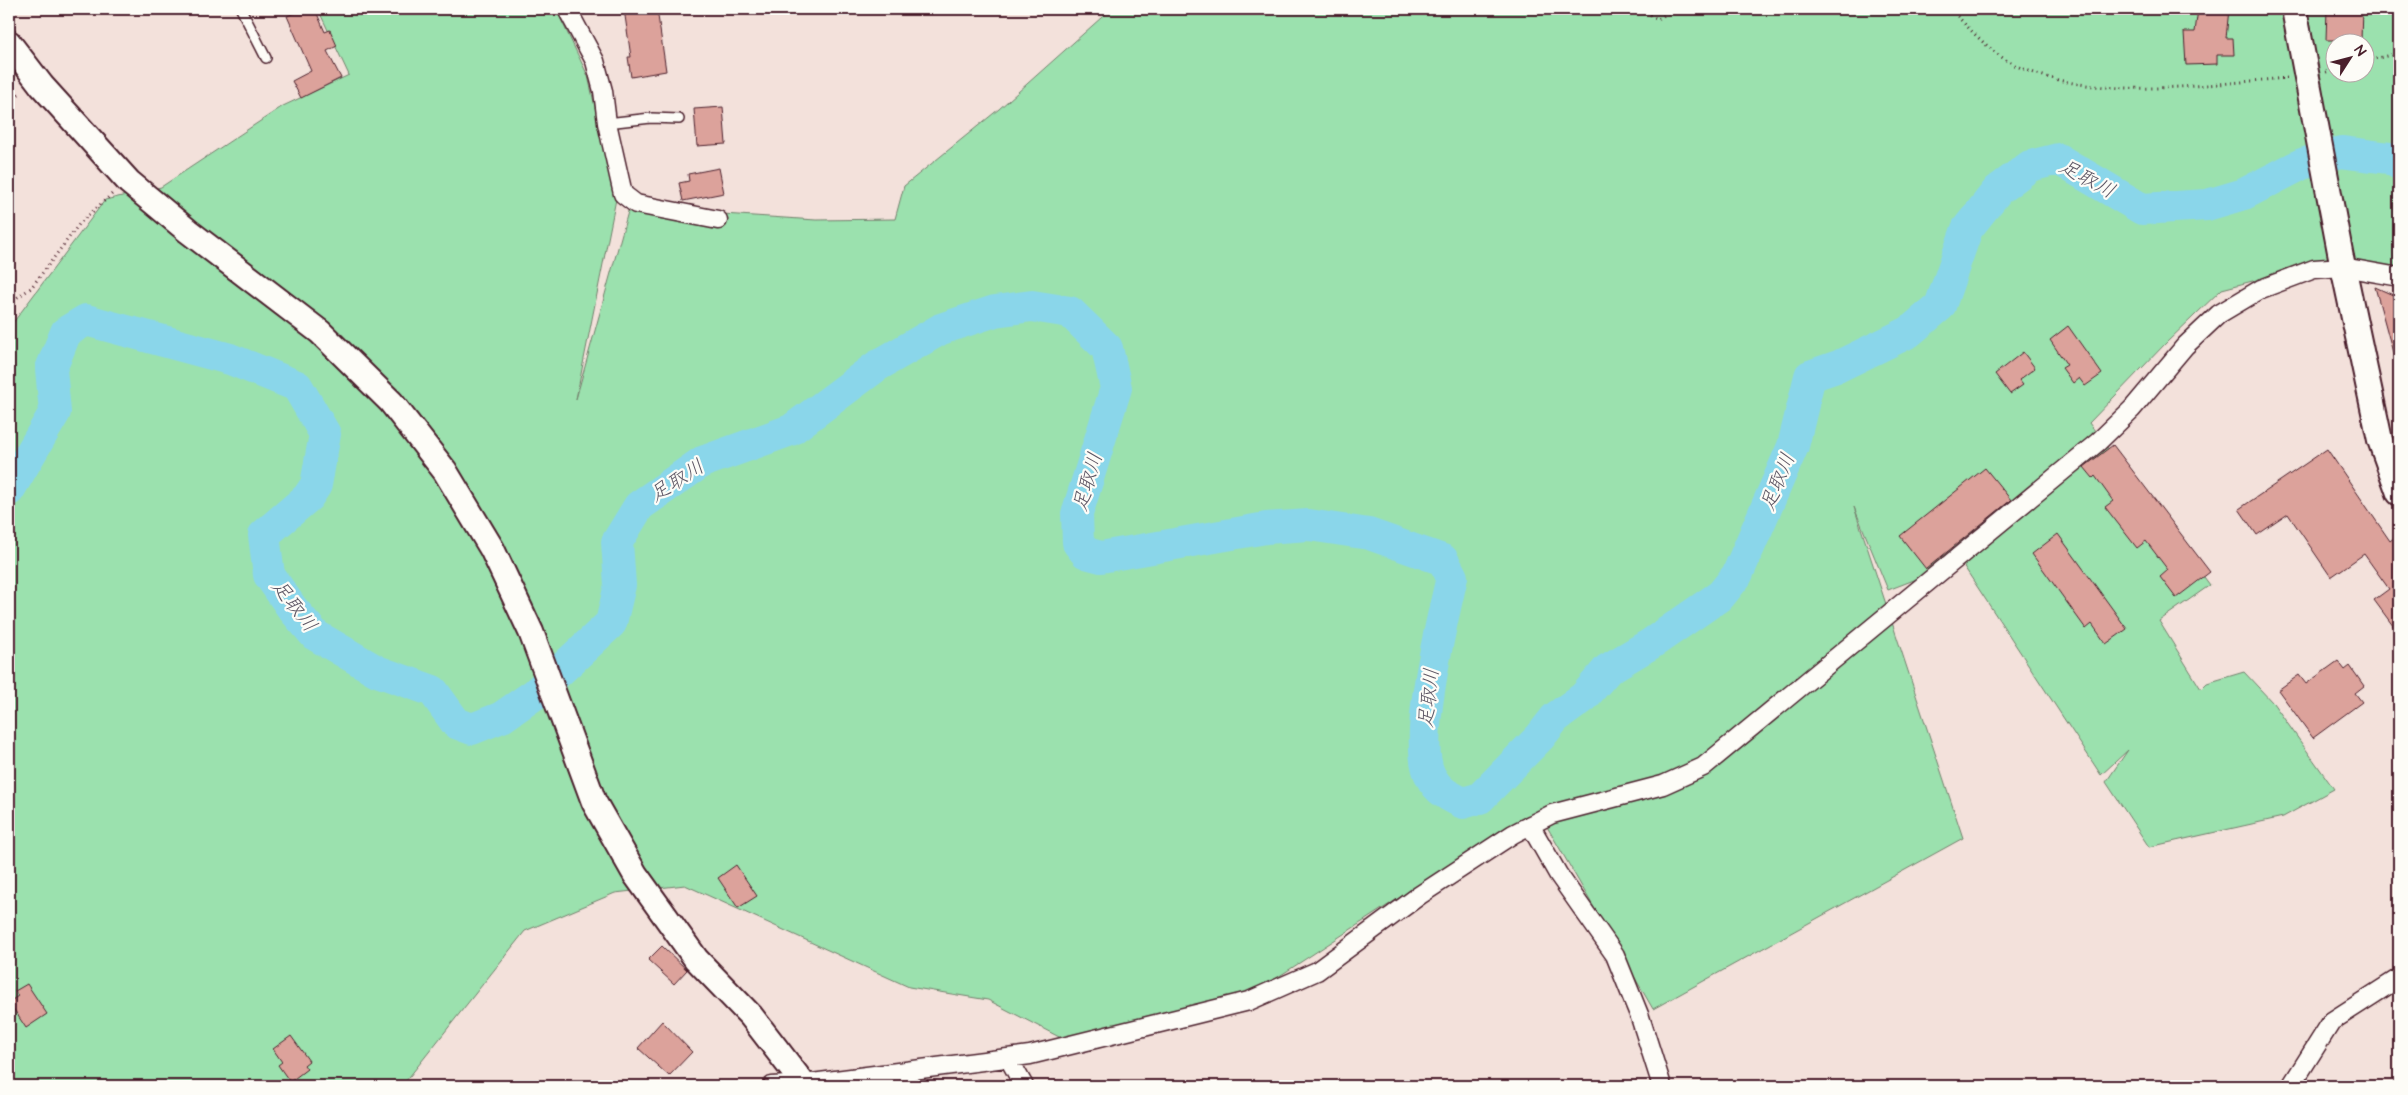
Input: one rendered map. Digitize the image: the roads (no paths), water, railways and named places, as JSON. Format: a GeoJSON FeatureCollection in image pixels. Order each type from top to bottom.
{"type":"FeatureCollection","features":[{"type":"Feature","properties":{"kind":"street"},"geometry":{"type":"LineString","coordinates":[[567,9],[595,61],[603,91],[623,194],[636,204],[718,220]]}},
{"type":"Feature","properties":{"kind":"street"},"geometry":{"type":"LineString","coordinates":[[2294,9],[2342,262],[2380,440],[2399,493]]}},
{"type":"Feature","properties":{"kind":"street"},"geometry":{"type":"LineString","coordinates":[[9,43],[42,86],[129,182],[188,231],[320,332],[390,402],[445,471],[492,549],[531,632],[594,802],[635,874],[696,959],[751,1016],[805,1085]]}},
{"type":"Feature","properties":{"kind":"street"},"geometry":{"type":"LineString","coordinates":[[772,1086],[805,1085],[1008,1059],[1249,1001],[1317,971],[1420,895],[1530,825],[1552,814],[1663,785],[1703,767],[2098,442],[2132,409],[2185,346],[2219,314],[2261,290],[2287,279],[2314,269],[2342,262],[2399,277]]}},
{"type":"Feature","properties":{"kind":"street"},"geometry":{"type":"LineString","coordinates":[[1530,825],[1558,874],[1616,955],[1640,1017],[1662,1086]]}},
{"type":"Feature","properties":{"kind":"street"},"geometry":{"type":"LineString","coordinates":[[2291,1086],[2332,1021],[2399,978]]}},
{"type":"Feature","properties":{"kind":"street"},"geometry":{"type":"LineString","coordinates":[[1008,1059],[1024,1086]]}},
{"type":"Feature","properties":{"kind":"lane"},"geometry":{"type":"LineString","coordinates":[[241,9],[266,58]]}},
{"type":"Feature","properties":{"kind":"lane"},"geometry":{"type":"LineString","coordinates":[[608,123],[651,118],[680,119]]}},
{"type":"Feature","properties":{"kind":"waterway","name":"足取川"},"geometry":{"type":"LineString","coordinates":[[9,490],[55,412],[51,369],[66,332],[86,320],[230,359],[297,386],[325,434],[316,485],[308,497],[264,535],[269,575],[292,608],[315,635],[377,671],[433,691],[456,723],[472,729],[502,717],[535,694],[611,623],[620,585],[617,542],[639,506],[702,462],[791,430],[877,366],[941,329],[995,311],[1032,306],[1070,312],[1107,348],[1116,388],[1077,514],[1078,543],[1086,553],[1101,557],[1266,528],[1309,525],[1369,534],[1443,560],[1452,577],[1436,649],[1426,709],[1426,760],[1431,777],[1437,786],[1463,803],[1480,798],[1540,737],[1555,718],[1584,697],[1608,669],[1652,643],[1721,595],[1737,575],[1793,446],[1810,376],[1839,366],[1909,332],[1940,306],[1967,229],[1998,190],[2030,166],[2058,159],[2142,209],[2207,205],[2244,194],[2302,164],[2341,152],[2389,158],[2399,164]]}}]}
